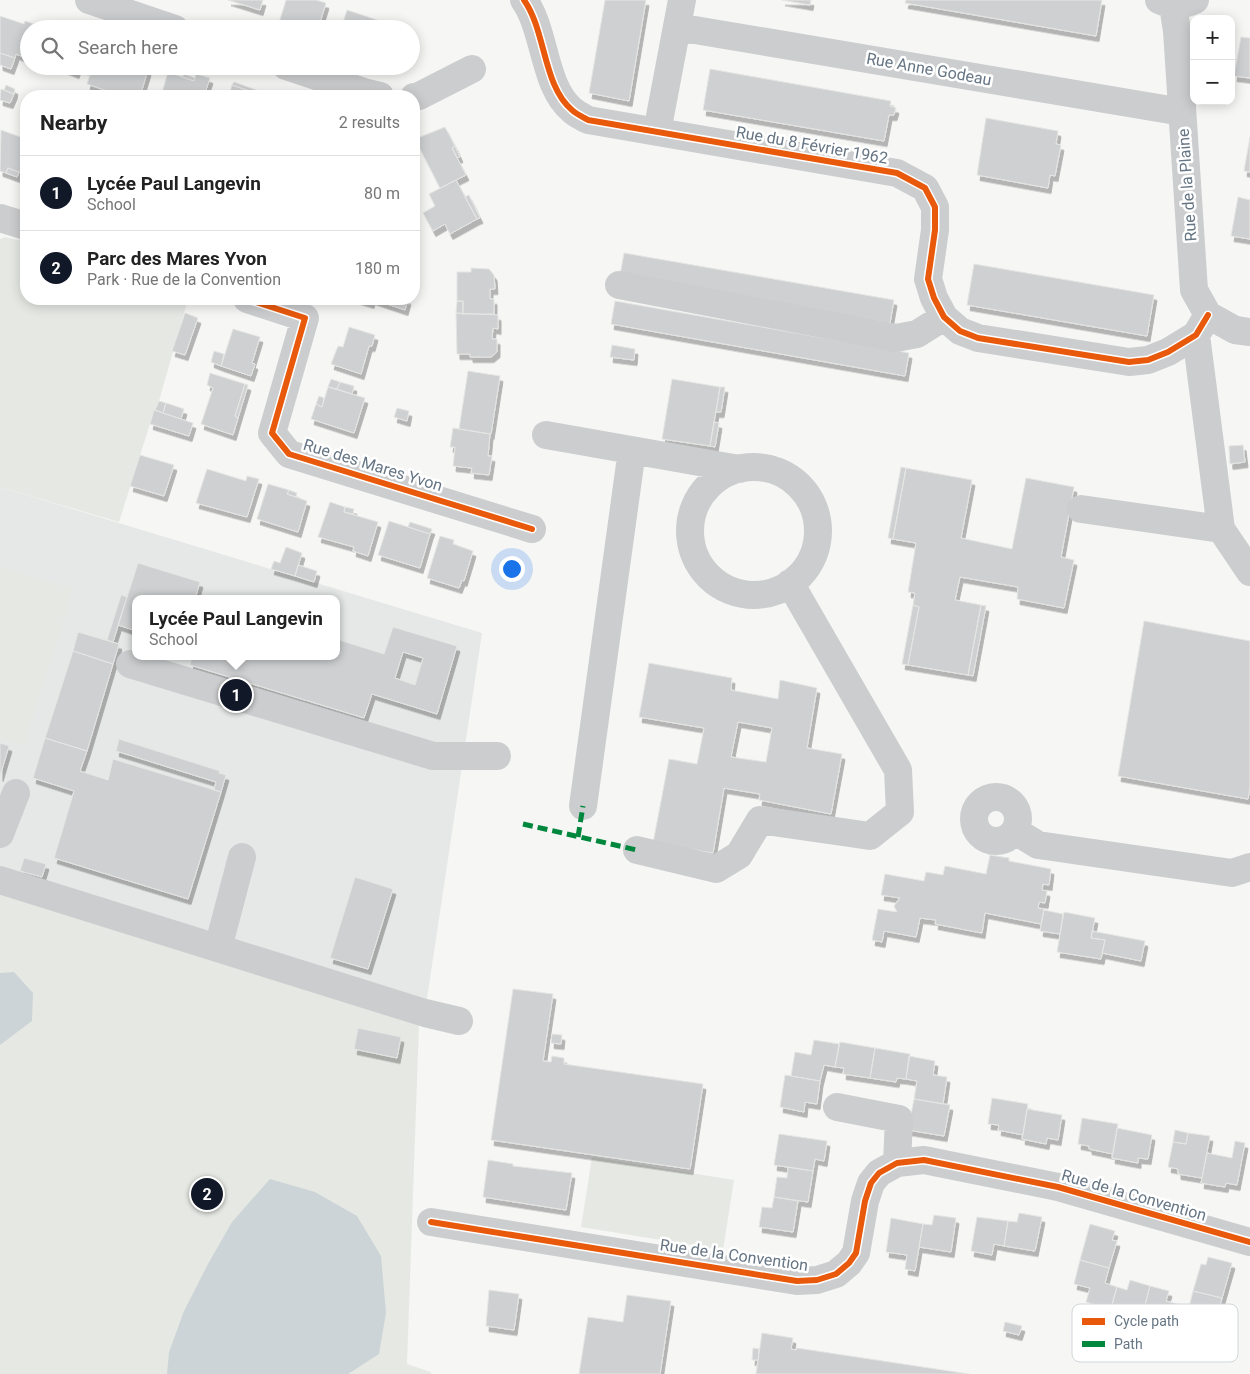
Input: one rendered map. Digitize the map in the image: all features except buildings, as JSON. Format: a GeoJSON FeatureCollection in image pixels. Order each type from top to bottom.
{"type":"FeatureCollection","features":[{"type":"Feature","properties":{"kind":"street"},"geometry":{"type":"LineString","coordinates":[[89,0],[148,20]]}},
{"type":"Feature","properties":{"kind":"street","name":"Rue du 8 Février 1962"},"geometry":{"type":"LineString","coordinates":[[524,0],[536,24],[555,87],[570,109],[588,120],[897,173],[925,188],[934,207],[935,230],[928,279],[934,298],[944,317],[960,331],[978,338],[1129,362],[1148,360],[1168,352],[1202,325]]}},
{"type":"Feature","properties":{"kind":"street"},"geometry":{"type":"LineString","coordinates":[[657,132],[682,0]]}},
{"type":"Feature","properties":{"kind":"street","name":"Rue de la Plaine"},"geometry":{"type":"LineString","coordinates":[[1175,2],[1194,290],[1202,325],[1250,332]]}},
{"type":"Feature","properties":{"kind":"street","name":"Rue Anne Godeau"},"geometry":{"type":"LineString","coordinates":[[676,27],[1182,112]]}},
{"type":"Feature","properties":{"kind":"street"},"geometry":{"type":"LineString","coordinates":[[420,95],[472,69]]}},
{"type":"Feature","properties":{"kind":"street"},"geometry":{"type":"LineString","coordinates":[[312,75],[355,90]]}},
{"type":"Feature","properties":{"kind":"street"},"geometry":{"type":"LineString","coordinates":[[0,218],[20,224]]}},
{"type":"Feature","properties":{"kind":"street"},"geometry":{"type":"LineString","coordinates":[[620,285],[896,338],[917,334],[944,317]]}},
{"type":"Feature","properties":{"kind":"street","name":"Rue des Mares Yvon"},"geometry":{"type":"LineString","coordinates":[[265,305],[305,318],[272,433],[289,454],[532,529]]}},
{"type":"Feature","properties":{"kind":"street"},"geometry":{"type":"LineString","coordinates":[[1202,325],[1221,529],[1250,572]]}},
{"type":"Feature","properties":{"kind":"street"},"geometry":{"type":"LineString","coordinates":[[546,435],[739,469]]}},
{"type":"Feature","properties":{"kind":"street"},"geometry":{"type":"LineString","coordinates":[[583,806],[632,450]]}},
{"type":"Feature","properties":{"kind":"street"},"geometry":{"type":"LineString","coordinates":[[753,467],[768,468],[794,481],[805,492],[817,519],[816,548],[810,562],[802,574],[777,591],[763,594],[748,594],[733,591],[720,585],[708,576],[699,564],[693,550],[690,536],[691,520],[695,506],[702,494],[718,478],[739,469],[753,467]]}},
{"type":"Feature","properties":{"kind":"street"},"geometry":{"type":"LineString","coordinates":[[1081,509],[1221,529]]}},
{"type":"Feature","properties":{"kind":"street"},"geometry":{"type":"LineString","coordinates":[[637,850],[716,869],[739,855],[760,820],[870,836],[900,812],[898,770],[790,583]]}},
{"type":"Feature","properties":{"kind":"street"},"geometry":{"type":"LineString","coordinates":[[130,664],[432,756],[496,756]]}},
{"type":"Feature","properties":{"kind":"street"},"geometry":{"type":"LineString","coordinates":[[0,834],[16,793]]}},
{"type":"Feature","properties":{"kind":"street"},"geometry":{"type":"LineString","coordinates":[[1015,832],[1038,846],[1232,873],[1250,867]]}},
{"type":"Feature","properties":{"kind":"street"},"geometry":{"type":"LineString","coordinates":[[218,948],[242,857]]}},
{"type":"Feature","properties":{"kind":"street"},"geometry":{"type":"LineString","coordinates":[[0,880],[425,1013],[459,1021]]}},
{"type":"Feature","properties":{"kind":"street"},"geometry":{"type":"LineString","coordinates":[[837,1107],[899,1119],[897,1163]]}},
{"type":"Feature","properties":{"kind":"street","name":"Rue de la Convention"},"geometry":{"type":"LineString","coordinates":[[431,1222],[797,1281],[817,1280],[836,1274],[849,1263],[856,1253],[865,1201],[872,1183],[879,1173],[897,1163],[924,1160],[1058,1188],[1250,1242]]}},
{"type":"Feature","properties":{"kind":"shaded area"},"geometry":{"type":"Polygon","coordinates":[[[5,237],[20,241],[20,305],[186,305],[159,401],[154,411],[119,522],[0,487],[0,239],[5,237]]]}},
{"type":"Feature","properties":{"kind":"shaded area"},"geometry":{"type":"Polygon","coordinates":[[[0,487],[482,633],[423,1025],[0,904],[0,487]]]}},
{"type":"Feature","properties":{"kind":"shaded area"},"geometry":{"type":"Polygon","coordinates":[[[0,567],[73,589],[24,745],[0,737],[0,567]]]}},
{"type":"Feature","properties":{"kind":"shaded area"},"geometry":{"type":"Polygon","coordinates":[[[0,892],[419,1024],[407,1364],[431,1372],[431,1374],[0,1374],[0,892]]]}},
{"type":"Feature","properties":{"kind":"shaded area"},"geometry":{"type":"Polygon","coordinates":[[[14,972],[33,993],[32,1021],[0,1045],[0,973],[14,972]]]}},
{"type":"Feature","properties":{"kind":"shaded area"},"geometry":{"type":"Polygon","coordinates":[[[592,1157],[734,1180],[723,1250],[581,1227],[592,1157]]]}},
{"type":"Feature","properties":{"kind":"shaded area"},"geometry":{"type":"Polygon","coordinates":[[[270,1179],[315,1192],[357,1216],[381,1256],[386,1313],[379,1354],[348,1374],[167,1374],[169,1352],[184,1311],[208,1264],[232,1222],[270,1179]]]}},
{"type":"Feature","properties":{"kind":"marked path"},"geometry":{"type":"LineString","coordinates":[[578,837],[583,806]]}},
{"type":"Feature","properties":{"kind":"marked path"},"geometry":{"type":"LineString","coordinates":[[523,824],[637,850]]}},
{"type":"Feature","properties":{"kind":"cycle path"},"geometry":{"type":"LineString","coordinates":[[524,0],[537,27],[555,87],[572,110],[588,120],[897,173],[925,188],[935,207],[935,230],[928,279],[934,298],[944,317],[960,331],[978,338],[1129,362],[1148,360],[1168,352],[1196,335],[1208,315]]}},
{"type":"Feature","properties":{"kind":"cycle path"},"geometry":{"type":"LineString","coordinates":[[265,305],[305,318],[272,433],[289,454],[532,529]]}},
{"type":"Feature","properties":{"kind":"cycle path"},"geometry":{"type":"LineString","coordinates":[[431,1222],[797,1281],[817,1280],[836,1274],[849,1263],[856,1253],[865,1201],[871,1183],[879,1173],[897,1163],[924,1160],[1058,1187],[1250,1242]]}},
{"type":"Feature","properties":{"kind":"place","name":"Lycée Paul Langevin"},"geometry":{"type":"Point","coordinates":[236,695]}},
{"type":"Feature","properties":{"kind":"place","name":"Parc des Mares Yvon"},"geometry":{"type":"Point","coordinates":[207,1194]}}]}
